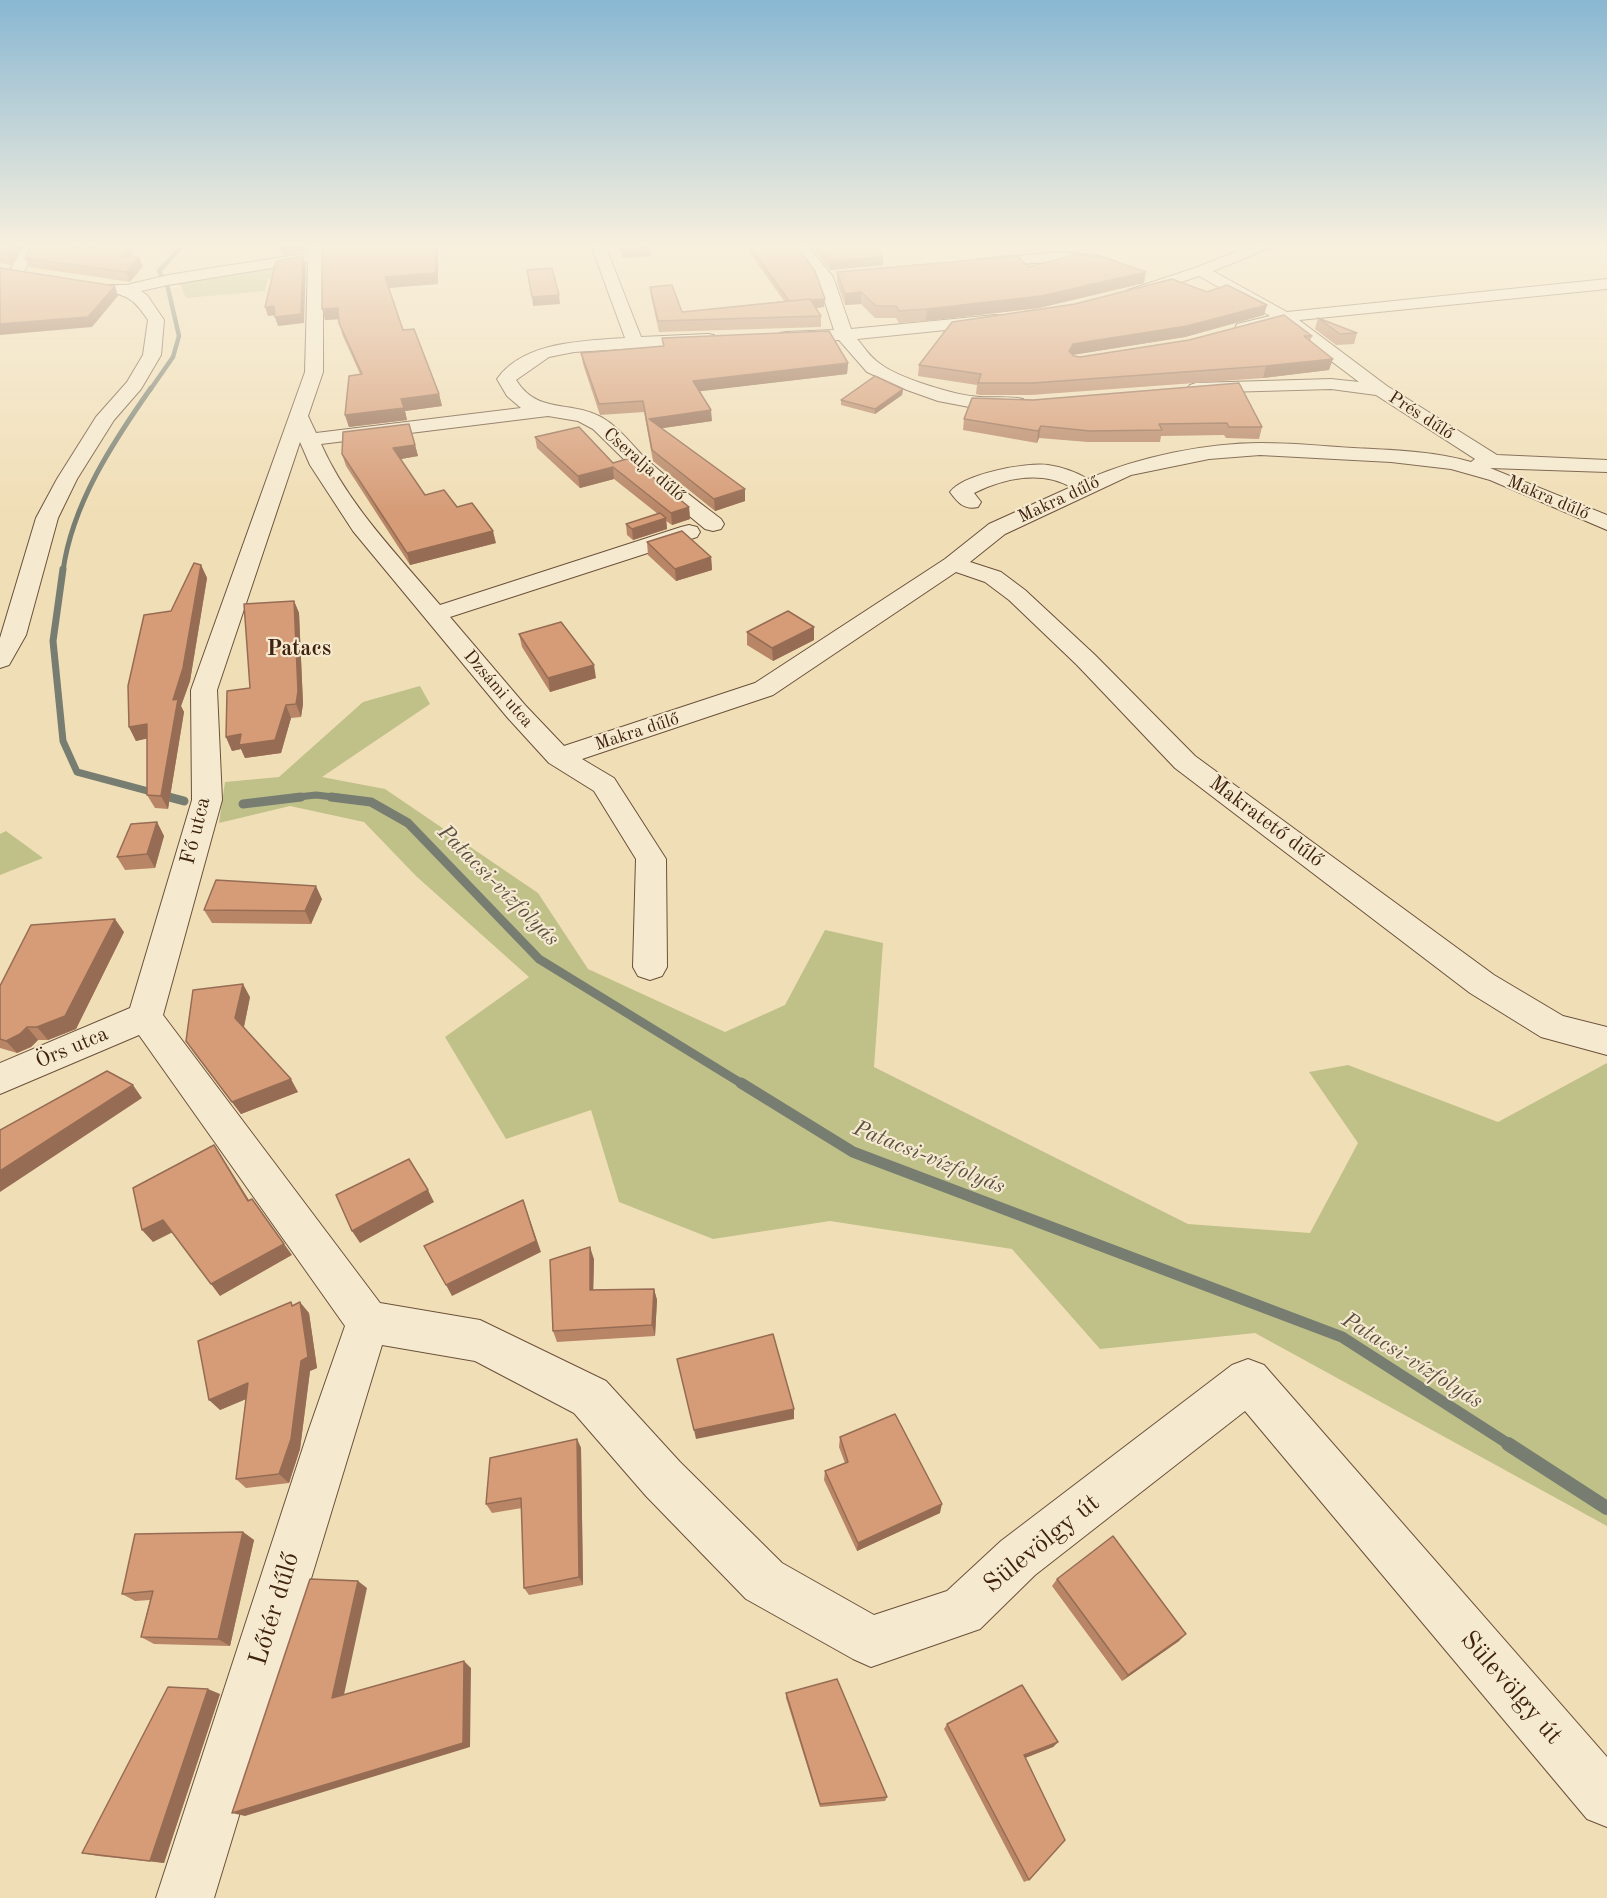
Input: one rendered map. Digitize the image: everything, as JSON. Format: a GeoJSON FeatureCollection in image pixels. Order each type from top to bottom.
{"type":"FeatureCollection","features":[{"type":"Feature","properties":{"kind":"street"},"geometry":{"type":"LineString","coordinates":[[0,660],[14,635],[47,518],[67,479],[100,426],[135,385],[152,355],[154,334]]}},
{"type":"Feature","properties":{"kind":"street","name":"Fő utca"},"geometry":{"type":"LineString","coordinates":[[145,1017],[207,800],[204,690],[303,428],[314,372],[315,334]]}},
{"type":"Feature","properties":{"kind":"street"},"geometry":{"type":"LineString","coordinates":[[632,334],[635,342],[728,339]]}},
{"type":"Feature","properties":{"kind":"street"},"geometry":{"type":"LineString","coordinates":[[774,337],[858,334]]}},
{"type":"Feature","properties":{"kind":"street","name":"Prés dűlő"},"geometry":{"type":"LineString","coordinates":[[1305,334],[1381,390],[1492,461]]}},
{"type":"Feature","properties":{"kind":"street"},"geometry":{"type":"LineString","coordinates":[[844,335],[873,368],[913,386],[945,397],[980,404],[1031,403]]}},
{"type":"Feature","properties":{"kind":"street","name":"Cseralja dűlő"},"geometry":{"type":"LineString","coordinates":[[435,614],[713,525],[610,434],[586,417],[544,411],[531,406],[514,395],[506,380],[544,352],[635,342]]}},
{"type":"Feature","properties":{"kind":"street"},"geometry":{"type":"LineString","coordinates":[[1174,392],[1259,385],[1332,384],[1381,390]]}},
{"type":"Feature","properties":{"kind":"street"},"geometry":{"type":"LineString","coordinates":[[303,428],[544,411]]}},
{"type":"Feature","properties":{"kind":"street","name":"Dzsámi utca"},"geometry":{"type":"LineString","coordinates":[[303,428],[320,465],[361,526],[516,711],[559,757],[604,785],[651,859],[650,968]]}},
{"type":"Feature","properties":{"kind":"street"},"geometry":{"type":"LineString","coordinates":[[1430,460],[1443,448],[1449,434]]}},
{"type":"Feature","properties":{"kind":"street","name":"Makra dűlő"},"geometry":{"type":"LineString","coordinates":[[559,757],[764,689],[953,564],[997,529],[1125,470],[1209,453],[1260,449],[1430,460],[1497,476],[1607,523]]}},
{"type":"Feature","properties":{"kind":"street"},"geometry":{"type":"LineString","coordinates":[[1466,467],[1492,461],[1607,466]]}},
{"type":"Feature","properties":{"kind":"street"},"geometry":{"type":"LineString","coordinates":[[970,501],[961,492],[974,483],[1015,474],[1047,471],[1078,481],[1086,488]]}},
{"type":"Feature","properties":{"kind":"street","name":"Makratető dűlő"},"geometry":{"type":"LineString","coordinates":[[953,564],[993,578],[1017,595],[1086,660],[1185,762],[1482,984],[1553,1028],[1607,1041]]}},
{"type":"Feature","properties":{"kind":"street"},"geometry":{"type":"LineString","coordinates":[[145,1017],[368,1322]]}},
{"type":"Feature","properties":{"kind":"street","name":"Örs utca"},"geometry":{"type":"LineString","coordinates":[[0,1079],[145,1017]]}},
{"type":"Feature","properties":{"kind":"street","name":"Sülevölgy út"},"geometry":{"type":"LineString","coordinates":[[368,1322],[480,1341],[590,1397],[663,1479],[765,1581],[871,1641],[962,1611],[1018,1558],[1248,1382],[1607,1799]]}},
{"type":"Feature","properties":{"kind":"street","name":"Lőtér dűlő"},"geometry":{"type":"LineString","coordinates":[[185,1898],[330,1432],[368,1322]]}},
{"type":"Feature","properties":{"kind":"green space"},"geometry":{"type":"Polygon","coordinates":[[[420,686],[430,704],[322,777],[385,789],[538,893],[588,969],[725,1032],[785,1005],[825,930],[883,943],[874,1067],[1188,1224],[1310,1233],[1358,1143],[1309,1072],[1348,1065],[1498,1122],[1607,1063],[1607,1526],[1255,1333],[1100,1349],[1012,1249],[830,1221],[713,1239],[619,1202],[591,1110],[506,1139],[445,1037],[529,977],[416,876],[364,822],[290,806],[219,823],[225,782],[279,777],[363,702],[420,686]]]}},
{"type":"Feature","properties":{"kind":"green space"},"geometry":{"type":"Polygon","coordinates":[[[6,831],[43,858],[0,875],[0,834],[6,831]]]}},
{"type":"Feature","properties":{"kind":"building"},"geometry":{"type":"Polygon","coordinates":[[[344,334],[416,334],[439,394],[401,399],[404,408],[345,415],[349,376],[362,374],[344,334]]]}},
{"type":"Feature","properties":{"kind":"building"},"geometry":{"type":"Polygon","coordinates":[[[831,334],[848,363],[693,381],[711,410],[649,419],[745,489],[714,499],[652,450],[643,401],[599,404],[581,353],[664,346],[662,338],[831,334]]]}},
{"type":"Feature","properties":{"kind":"building"},"geometry":{"type":"Polygon","coordinates":[[[943,334],[1139,334],[1073,344],[1069,351],[1074,356],[1080,357],[1189,340],[1213,334],[1309,334],[1312,336],[1304,336],[1333,359],[1033,383],[978,383],[981,374],[919,365],[943,334]]]}},
{"type":"Feature","properties":{"kind":"building"},"geometry":{"type":"Polygon","coordinates":[[[875,376],[903,389],[875,409],[841,400],[875,376]]]}},
{"type":"Feature","properties":{"kind":"building"},"geometry":{"type":"Polygon","coordinates":[[[1239,383],[1262,427],[1229,427],[1227,423],[1159,424],[1162,430],[1090,431],[1041,426],[1038,431],[964,419],[972,398],[1033,400],[1239,383]]]}},
{"type":"Feature","properties":{"kind":"building"},"geometry":{"type":"Polygon","coordinates":[[[409,424],[415,445],[393,448],[425,495],[444,490],[457,507],[472,503],[493,531],[407,553],[342,454],[343,432],[409,424]]]}},
{"type":"Feature","properties":{"kind":"building"},"geometry":{"type":"Polygon","coordinates":[[[579,427],[613,463],[630,458],[689,507],[671,513],[613,467],[578,476],[535,437],[579,427]]]}},
{"type":"Feature","properties":{"kind":"building"},"geometry":{"type":"Polygon","coordinates":[[[660,513],[666,518],[632,529],[626,524],[660,513]]]}},
{"type":"Feature","properties":{"kind":"building"},"geometry":{"type":"Polygon","coordinates":[[[682,531],[711,557],[675,569],[647,542],[682,531]]]}},
{"type":"Feature","properties":{"kind":"building"},"geometry":{"type":"Polygon","coordinates":[[[194,563],[201,565],[183,668],[173,700],[178,699],[161,796],[147,795],[147,724],[129,727],[128,686],[144,615],[171,611],[194,563]]]}},
{"type":"Feature","properties":{"kind":"building"},"geometry":{"type":"Polygon","coordinates":[[[294,601],[298,691],[296,704],[286,705],[275,740],[239,745],[241,734],[226,737],[227,691],[250,688],[244,604],[294,601]]]}},
{"type":"Feature","properties":{"kind":"building"},"geometry":{"type":"Polygon","coordinates":[[[788,611],[814,627],[772,648],[747,632],[788,611]]]}},
{"type":"Feature","properties":{"kind":"building"},"geometry":{"type":"Polygon","coordinates":[[[561,622],[594,665],[548,678],[519,634],[561,622]]]}},
{"type":"Feature","properties":{"kind":"building"},"geometry":{"type":"Polygon","coordinates":[[[157,822],[147,854],[117,857],[131,824],[157,822]]]}},
{"type":"Feature","properties":{"kind":"building"},"geometry":{"type":"Polygon","coordinates":[[[216,880],[316,886],[305,911],[204,910],[216,880]]]}},
{"type":"Feature","properties":{"kind":"building"},"geometry":{"type":"Polygon","coordinates":[[[115,919],[65,1016],[37,1027],[27,1027],[20,1034],[6,1041],[0,1039],[0,986],[31,925],[115,919]]]}},
{"type":"Feature","properties":{"kind":"building"},"geometry":{"type":"Polygon","coordinates":[[[243,984],[235,1018],[291,1079],[232,1102],[186,1041],[193,990],[243,984]]]}},
{"type":"Feature","properties":{"kind":"building"},"geometry":{"type":"Polygon","coordinates":[[[107,1071],[133,1085],[0,1171],[0,1130],[107,1071]]]}},
{"type":"Feature","properties":{"kind":"building"},"geometry":{"type":"Polygon","coordinates":[[[214,1145],[248,1201],[252,1199],[284,1244],[211,1284],[163,1220],[142,1230],[133,1188],[214,1145]]]}},
{"type":"Feature","properties":{"kind":"building"},"geometry":{"type":"Polygon","coordinates":[[[409,1159],[428,1190],[352,1231],[336,1195],[409,1159]]]}},
{"type":"Feature","properties":{"kind":"building"},"geometry":{"type":"Polygon","coordinates":[[[523,1200],[536,1241],[446,1285],[424,1246],[523,1200]]]}},
{"type":"Feature","properties":{"kind":"building"},"geometry":{"type":"Polygon","coordinates":[[[590,1247],[590,1290],[654,1289],[652,1325],[553,1331],[550,1260],[590,1247]]]}},
{"type":"Feature","properties":{"kind":"building"},"geometry":{"type":"Polygon","coordinates":[[[291,1302],[292,1306],[300,1302],[308,1357],[301,1361],[291,1439],[279,1474],[236,1479],[248,1383],[209,1400],[198,1341],[291,1302]]]}},
{"type":"Feature","properties":{"kind":"building"},"geometry":{"type":"Polygon","coordinates":[[[773,1334],[794,1409],[694,1430],[677,1359],[773,1334]]]}},
{"type":"Feature","properties":{"kind":"building"},"geometry":{"type":"Polygon","coordinates":[[[895,1414],[942,1504],[858,1543],[825,1471],[848,1462],[840,1437],[895,1414]]]}},
{"type":"Feature","properties":{"kind":"building"},"geometry":{"type":"Polygon","coordinates":[[[577,1439],[579,1577],[524,1588],[521,1498],[486,1504],[490,1458],[577,1439]]]}},
{"type":"Feature","properties":{"kind":"building"},"geometry":{"type":"Polygon","coordinates":[[[243,1532],[218,1639],[141,1637],[153,1591],[122,1594],[135,1534],[243,1532]]]}},
{"type":"Feature","properties":{"kind":"building"},"geometry":{"type":"Polygon","coordinates":[[[1113,1536],[1186,1634],[1128,1675],[1057,1579],[1113,1536]]]}},
{"type":"Feature","properties":{"kind":"building"},"geometry":{"type":"Polygon","coordinates":[[[310,1579],[358,1581],[332,1698],[464,1661],[463,1743],[232,1813],[310,1579]]]}},
{"type":"Feature","properties":{"kind":"building"},"geometry":{"type":"Polygon","coordinates":[[[837,1679],[887,1797],[820,1804],[786,1693],[837,1679]]]}},
{"type":"Feature","properties":{"kind":"building"},"geometry":{"type":"Polygon","coordinates":[[[1022,1685],[1058,1742],[1024,1755],[1065,1840],[1029,1880],[947,1724],[1022,1685]]]}},
{"type":"Feature","properties":{"kind":"building"},"geometry":{"type":"Polygon","coordinates":[[[168,1687],[208,1689],[150,1861],[82,1853],[168,1687]]]}},
{"type":"Feature","properties":{"kind":"waterway","name":"Patacsi-vízfolyás"},"geometry":{"type":"LineString","coordinates":[[150,390],[173,357],[178,334]]}},
{"type":"Feature","properties":{"kind":"waterway","name":"Patacsi-vízfolyás"},"geometry":{"type":"LineString","coordinates":[[63,571],[75,522],[96,475],[122,430],[151,388]]}},
{"type":"Feature","properties":{"kind":"waterway","name":"Patacsi-vízfolyás"},"geometry":{"type":"LineString","coordinates":[[63,569],[53,641],[63,741],[77,772],[174,798]]}},
{"type":"Feature","properties":{"kind":"waterway","name":"Patacsi-vízfolyás"},"geometry":{"type":"LineString","coordinates":[[289,798],[316,795],[342,798]]}},
{"type":"Feature","properties":{"kind":"waterway","name":"Patacsi-vízfolyás"},"geometry":{"type":"LineString","coordinates":[[169,797],[184,801]]}},
{"type":"Feature","properties":{"kind":"waterway","name":"Patacsi-vízfolyás"},"geometry":{"type":"LineString","coordinates":[[243,804],[301,797]]}},
{"type":"Feature","properties":{"kind":"waterway","name":"Patacsi-vízfolyás"},"geometry":{"type":"LineString","coordinates":[[331,797],[371,802],[408,823],[539,959],[744,1085]]}},
{"type":"Feature","properties":{"kind":"waterway","name":"Patacsi-vízfolyás"},"geometry":{"type":"LineString","coordinates":[[741,1083],[853,1152],[1342,1337],[1510,1445]]}},
{"type":"Feature","properties":{"kind":"waterway","name":"Patacsi-vízfolyás"},"geometry":{"type":"LineString","coordinates":[[1508,1444],[1607,1508]]}},
{"type":"Feature","properties":{"kind":"district","name":"Patacs"},"geometry":{"type":"Point","coordinates":[299,649]}}]}
